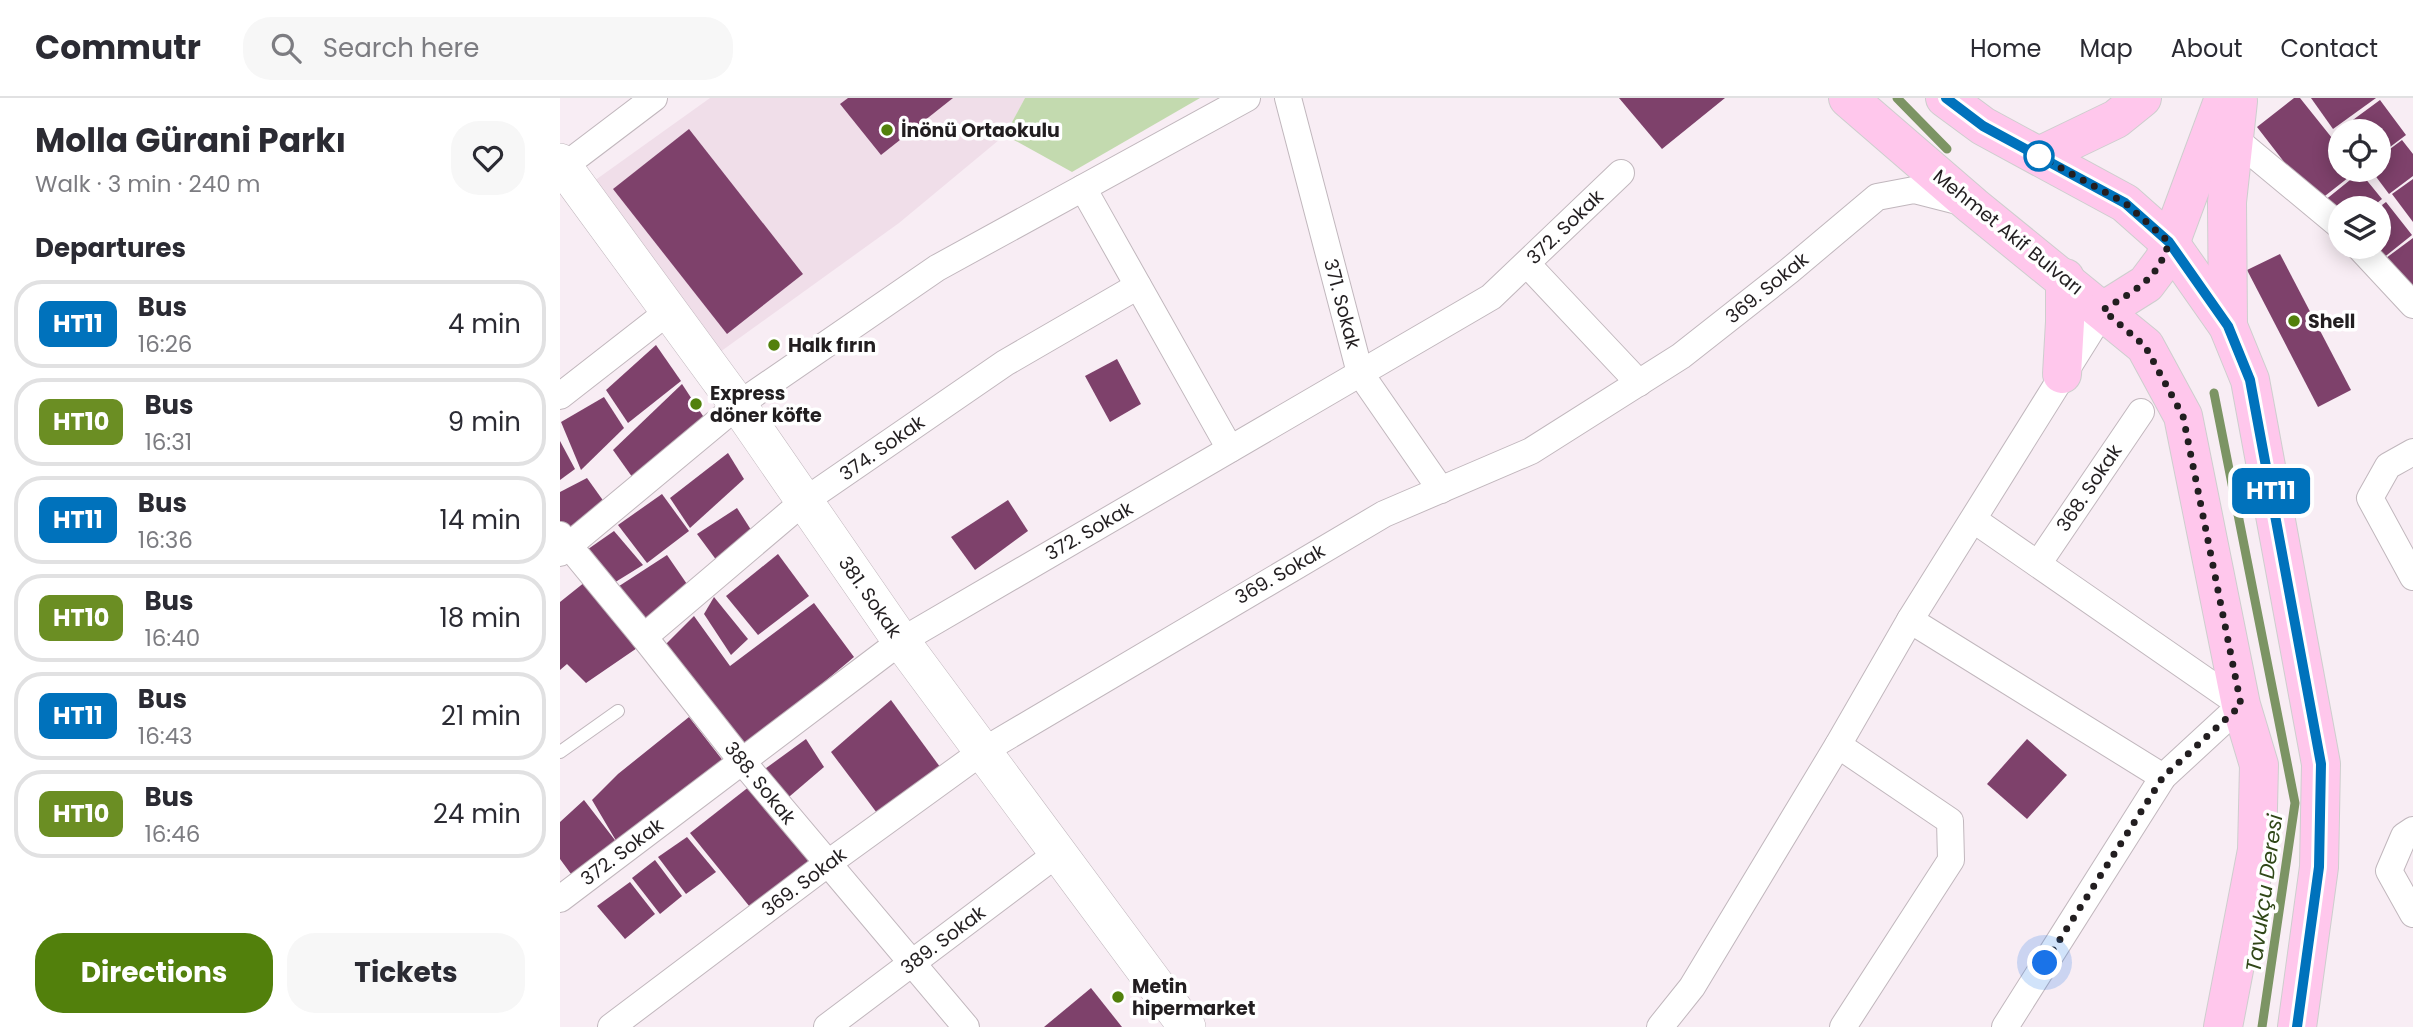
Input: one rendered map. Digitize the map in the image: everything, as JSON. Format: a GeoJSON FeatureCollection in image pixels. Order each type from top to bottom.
{"type":"FeatureCollection","features":[{"type":"Feature","properties":{"kind":"main road","name":"Mehmet Akif Bulvarı"},"geometry":{"type":"LineString","coordinates":[[1848,98],[1973,206],[2065,278],[2145,346],[2183,416],[2241,705],[2259,765],[2257,850],[2218,1018]]}},
{"type":"Feature","properties":{"kind":"main road"},"geometry":{"type":"LineString","coordinates":[[1945,98],[1983,126],[2125,203],[2169,242],[2228,326],[2250,380],[2321,764],[2319,867],[2297,1027]]}},
{"type":"Feature","properties":{"kind":"main road"},"geometry":{"type":"LineString","coordinates":[[2039,156],[2116,119],[2142,98]]}},
{"type":"Feature","properties":{"kind":"main road"},"geometry":{"type":"LineString","coordinates":[[2103,310],[2146,284],[2164,260],[2224,98]]}},
{"type":"Feature","properties":{"kind":"main road"},"geometry":{"type":"LineString","coordinates":[[2228,326],[2227,202],[2239,98]]}},
{"type":"Feature","properties":{"kind":"main road"},"geometry":{"type":"LineString","coordinates":[[2062,374],[2066,322],[2065,278]]}},
{"type":"Feature","properties":{"kind":"street"},"geometry":{"type":"LineString","coordinates":[[562,164],[654,98]]}},
{"type":"Feature","properties":{"kind":"street"},"geometry":{"type":"LineString","coordinates":[[563,545],[738,405],[937,268],[1247,98]]}},
{"type":"Feature","properties":{"kind":"street","name":"371. Sokak"},"geometry":{"type":"LineString","coordinates":[[1288,98],[1360,373],[1441,490]]}},
{"type":"Feature","properties":{"kind":"street"},"geometry":{"type":"LineString","coordinates":[[2234,138],[2328,216]]}},
{"type":"Feature","properties":{"kind":"street","name":"381. Sokak"},"geometry":{"type":"LineString","coordinates":[[562,164],[738,405],[901,641],[1187,1027]]}},
{"type":"Feature","properties":{"kind":"street","name":"372. Sokak"},"geometry":{"type":"LineString","coordinates":[[560,899],[901,641],[1491,297],[1621,173]]}},
{"type":"Feature","properties":{"kind":"street"},"geometry":{"type":"LineString","coordinates":[[1083,188],[1230,449]]}},
{"type":"Feature","properties":{"kind":"street","name":"369. Sokak"},"geometry":{"type":"LineString","coordinates":[[611,1027],[827,864],[983,751],[1384,514],[1531,452],[1681,356],[1877,197],[1914,190],[1973,206]]}},
{"type":"Feature","properties":{"kind":"street"},"geometry":{"type":"LineString","coordinates":[[2370,259],[2413,305]]}},
{"type":"Feature","properties":{"kind":"street"},"geometry":{"type":"LineString","coordinates":[[1527,264],[1639,383]]}},
{"type":"Feature","properties":{"kind":"street","name":"374. Sokak"},"geometry":{"type":"LineString","coordinates":[[644,637],[803,502],[1005,363],[1138,286]]}},
{"type":"Feature","properties":{"kind":"street"},"geometry":{"type":"LineString","coordinates":[[1660,1027],[1692,987],[1910,620],[2103,310]]}},
{"type":"Feature","properties":{"kind":"street"},"geometry":{"type":"LineString","coordinates":[[560,396],[669,311]]}},
{"type":"Feature","properties":{"kind":"street","name":"368. Sokak"},"geometry":{"type":"LineString","coordinates":[[2038,564],[2141,411]]}},
{"type":"Feature","properties":{"kind":"street"},"geometry":{"type":"LineString","coordinates":[[2413,452],[2388,466],[2370,498],[2413,577]]}},
{"type":"Feature","properties":{"kind":"street"},"geometry":{"type":"LineString","coordinates":[[1974,520],[2241,705],[2163,777],[2005,1027]]}},
{"type":"Feature","properties":{"kind":"street","name":"388. Sokak"},"geometry":{"type":"LineString","coordinates":[[563,545],[644,637],[741,760],[966,1027]]}},
{"type":"Feature","properties":{"kind":"street"},"geometry":{"type":"LineString","coordinates":[[1910,620],[2163,777]]}},
{"type":"Feature","properties":{"kind":"street"},"geometry":{"type":"LineString","coordinates":[[1838,745],[1950,821],[1951,860],[1843,1027]]}},
{"type":"Feature","properties":{"kind":"street"},"geometry":{"type":"LineString","coordinates":[[2413,830],[2404,836],[2389,871],[2413,914]]}},
{"type":"Feature","properties":{"kind":"street","name":"389. Sokak"},"geometry":{"type":"LineString","coordinates":[[827,1027],[1058,853]]}},
{"type":"Feature","properties":{"kind":"lane"},"geometry":{"type":"LineString","coordinates":[[560,752],[618,711]]}},
{"type":"Feature","properties":{"kind":"shaded area"},"geometry":{"type":"Polygon","coordinates":[[[710,98],[1025,98],[1005,135],[899,223],[720,352],[594,181],[710,98]]]}},
{"type":"Feature","properties":{"kind":"green space"},"geometry":{"type":"Polygon","coordinates":[[[1025,98],[1200,98],[1072,172],[1005,135],[1025,98]]]}},
{"type":"Feature","properties":{"kind":"building","name":"İnönü Ortaokulu"},"geometry":{"type":"Polygon","coordinates":[[[848,98],[953,98],[881,155],[840,104],[848,98]]]}},
{"type":"Feature","properties":{"kind":"building"},"geometry":{"type":"Polygon","coordinates":[[[1619,98],[1725,98],[1662,149],[1619,98]]]}},
{"type":"Feature","properties":{"kind":"building"},"geometry":{"type":"Polygon","coordinates":[[[2294,98],[2300,98],[2328,133],[2328,182],[2343,182],[2316,203],[2257,127],[2294,98]]]}},
{"type":"Feature","properties":{"kind":"building"},"geometry":{"type":"Polygon","coordinates":[[[2311,98],[2376,98],[2347,119],[2328,119],[2328,122],[2311,98]]]}},
{"type":"Feature","properties":{"kind":"building"},"geometry":{"type":"Polygon","coordinates":[[[2380,100],[2406,135],[2391,146],[2391,119],[2354,119],[2380,100]]]}},
{"type":"Feature","properties":{"kind":"building"},"geometry":{"type":"Polygon","coordinates":[[[689,129],[803,274],[727,334],[613,189],[689,129]]]}},
{"type":"Feature","properties":{"kind":"building"},"geometry":{"type":"Polygon","coordinates":[[[2402,140],[2413,154],[2413,176],[2389,194],[2380,182],[2391,182],[2391,148],[2402,140]]]}},
{"type":"Feature","properties":{"kind":"building"},"geometry":{"type":"Polygon","coordinates":[[[2413,179],[2413,222],[2392,194],[2413,179]]]}},
{"type":"Feature","properties":{"kind":"building"},"geometry":{"type":"Polygon","coordinates":[[[2348,182],[2368,182],[2380,196],[2330,196],[2348,182]]]}},
{"type":"Feature","properties":{"kind":"building"},"geometry":{"type":"Polygon","coordinates":[[[2391,208],[2412,235],[2391,252],[2391,208]]]}},
{"type":"Feature","properties":{"kind":"building"},"geometry":{"type":"Polygon","coordinates":[[[2413,238],[2413,299],[2382,261],[2391,259],[2391,254],[2413,238]]]}},
{"type":"Feature","properties":{"kind":"building"},"geometry":{"type":"Polygon","coordinates":[[[2280,254],[2351,390],[2318,407],[2247,270],[2280,254]]]}},
{"type":"Feature","properties":{"kind":"building"},"geometry":{"type":"Polygon","coordinates":[[[656,345],[681,381],[628,423],[606,390],[656,345]]]}},
{"type":"Feature","properties":{"kind":"building"},"geometry":{"type":"Polygon","coordinates":[[[1117,359],[1141,404],[1110,422],[1085,376],[1117,359]]]}},
{"type":"Feature","properties":{"kind":"building"},"geometry":{"type":"Polygon","coordinates":[[[682,384],[705,419],[635,481],[613,450],[682,384]]]}},
{"type":"Feature","properties":{"kind":"building"},"geometry":{"type":"Polygon","coordinates":[[[604,397],[624,428],[581,470],[561,422],[604,397]]]}},
{"type":"Feature","properties":{"kind":"building"},"geometry":{"type":"Polygon","coordinates":[[[560,441],[575,469],[560,480],[560,441]]]}},
{"type":"Feature","properties":{"kind":"building"},"geometry":{"type":"Polygon","coordinates":[[[728,453],[744,479],[690,528],[670,498],[728,453]]]}},
{"type":"Feature","properties":{"kind":"building"},"geometry":{"type":"Polygon","coordinates":[[[587,478],[607,506],[570,539],[560,525],[560,492],[587,478]]]}},
{"type":"Feature","properties":{"kind":"building"},"geometry":{"type":"Polygon","coordinates":[[[662,494],[689,531],[647,563],[618,525],[662,494]]]}},
{"type":"Feature","properties":{"kind":"building"},"geometry":{"type":"Polygon","coordinates":[[[1008,500],[1028,531],[975,570],[951,537],[1008,500]]]}},
{"type":"Feature","properties":{"kind":"building"},"geometry":{"type":"Polygon","coordinates":[[[737,508],[755,536],[720,565],[697,534],[737,508]]]}},
{"type":"Feature","properties":{"kind":"building"},"geometry":{"type":"Polygon","coordinates":[[[614,531],[643,565],[609,586],[581,554],[614,531]]]}},
{"type":"Feature","properties":{"kind":"building"},"geometry":{"type":"Polygon","coordinates":[[[778,554],[809,596],[758,635],[726,596],[778,554]]]}},
{"type":"Feature","properties":{"kind":"building"},"geometry":{"type":"Polygon","coordinates":[[[667,555],[689,587],[643,630],[613,590],[667,555]]]}},
{"type":"Feature","properties":{"kind":"building"},"geometry":{"type":"Polygon","coordinates":[[[585,582],[640,646],[586,683],[567,664],[560,670],[560,602],[585,582]]]}},
{"type":"Feature","properties":{"kind":"building"},"geometry":{"type":"Polygon","coordinates":[[[714,597],[748,639],[731,655],[704,614],[714,597]]]}},
{"type":"Feature","properties":{"kind":"building"},"geometry":{"type":"Polygon","coordinates":[[[814,603],[854,657],[744,746],[664,646],[694,616],[730,666],[814,603]]]}},
{"type":"Feature","properties":{"kind":"building"},"geometry":{"type":"Polygon","coordinates":[[[891,700],[943,771],[880,817],[831,752],[891,700]]]}},
{"type":"Feature","properties":{"kind":"building"},"geometry":{"type":"Polygon","coordinates":[[[689,717],[724,762],[618,844],[592,800],[618,774],[689,717]]]}},
{"type":"Feature","properties":{"kind":"building"},"geometry":{"type":"Polygon","coordinates":[[[806,739],[824,767],[783,802],[758,774],[806,739]]]}},
{"type":"Feature","properties":{"kind":"building"},"geometry":{"type":"Polygon","coordinates":[[[2027,739],[2067,775],[2027,819],[1987,784],[2027,739]]]}},
{"type":"Feature","properties":{"kind":"building"},"geometry":{"type":"Polygon","coordinates":[[[750,786],[814,866],[754,912],[690,833],[750,786]]]}},
{"type":"Feature","properties":{"kind":"building"},"geometry":{"type":"Polygon","coordinates":[[[584,800],[618,844],[574,878],[560,859],[560,822],[584,800]]]}},
{"type":"Feature","properties":{"kind":"building"},"geometry":{"type":"Polygon","coordinates":[[[687,837],[716,872],[686,894],[658,857],[687,837]]]}},
{"type":"Feature","properties":{"kind":"building"},"geometry":{"type":"Polygon","coordinates":[[[655,860],[682,896],[660,914],[632,878],[655,860]]]}},
{"type":"Feature","properties":{"kind":"building"},"geometry":{"type":"Polygon","coordinates":[[[630,882],[655,914],[625,939],[597,906],[630,882]]]}},
{"type":"Feature","properties":{"kind":"building"},"geometry":{"type":"Polygon","coordinates":[[[1091,988],[1122,1027],[1044,1027],[1091,988]]]}},
{"type":"Feature","properties":{"kind":"waterway","name":"Tavukçu Deresi"},"geometry":{"type":"LineString","coordinates":[[1897,98],[1947,149]]}},
{"type":"Feature","properties":{"kind":"waterway","name":"Tavukçu Deresi"},"geometry":{"type":"LineString","coordinates":[[2214,393],[2295,803],[2262,1027]]}},
{"type":"Feature","properties":{"kind":"bus line","name":"HT11"},"geometry":{"type":"LineString","coordinates":[[1946,98],[1983,126],[2125,203],[2169,242],[2228,326],[2250,380],[2321,764],[2319,867],[2297,1027]]}},
{"type":"Feature","properties":{"kind":"place","name":"İnönü Ortaokulu"},"geometry":{"type":"Point","coordinates":[887,130]}},
{"type":"Feature","properties":{"kind":"place","name":"Shell"},"geometry":{"type":"Point","coordinates":[2294,321]}},
{"type":"Feature","properties":{"kind":"place","name":"Halk fırın"},"geometry":{"type":"Point","coordinates":[774,345]}},
{"type":"Feature","properties":{"kind":"place","name":"Express döner köfte"},"geometry":{"type":"Point","coordinates":[696,404]}},
{"type":"Feature","properties":{"kind":"place","name":"Metin hipermarket"},"geometry":{"type":"Point","coordinates":[1118,997]}},
{"type":"Feature","properties":{"kind":"route"},"geometry":{"type":"LineString","coordinates":[[2039,156],[2125,203],[2169,242],[2164,260],[2146,284],[2103,310],[2145,346],[2183,416],[2241,705],[2163,777],[2045,963]]}}]}
